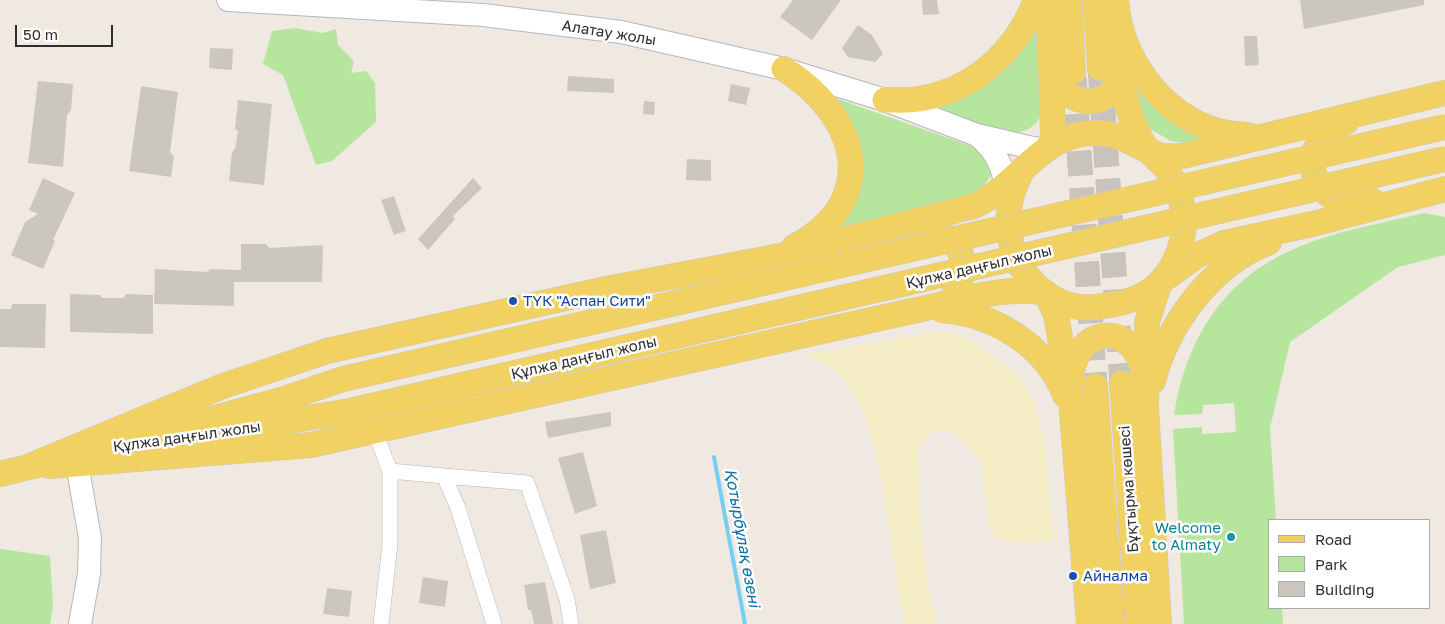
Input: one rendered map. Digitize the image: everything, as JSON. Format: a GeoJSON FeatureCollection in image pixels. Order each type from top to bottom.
{"type":"FeatureCollection","features":[{"type":"Feature","properties":{"kind":"main road","name":"Алатау жолы"},"geometry":{"type":"LineString","coordinates":[[228,0],[320,2],[483,15],[621,32],[784,69],[885,100],[977,135],[1037,149],[1048,147]]}},
{"type":"Feature","properties":{"kind":"main road"},"geometry":{"type":"LineString","coordinates":[[885,100],[917,100],[936,96],[964,85],[978,76],[990,68],[1014,42],[1036,0]]}},
{"type":"Feature","properties":{"kind":"main road"},"geometry":{"type":"LineString","coordinates":[[1048,0],[1062,71],[1057,85],[1066,94],[1078,100],[1090,101],[1101,99],[1111,92],[1119,81],[1111,70],[1116,9]]}},
{"type":"Feature","properties":{"kind":"main road"},"geometry":{"type":"LineString","coordinates":[[1048,147],[1052,139],[1062,71],[1069,0]]}},
{"type":"Feature","properties":{"kind":"main road"},"geometry":{"type":"LineString","coordinates":[[1095,0],[1111,70],[1139,135],[1148,149],[1173,178],[1178,189],[1184,215],[1184,228],[1178,253],[1160,282],[1147,322],[1146,401]]}},
{"type":"Feature","properties":{"kind":"main road"},"geometry":{"type":"LineString","coordinates":[[1116,9],[1132,58],[1143,76],[1175,109],[1218,131],[1264,138]]}},
{"type":"Feature","properties":{"kind":"main road"},"geometry":{"type":"LineString","coordinates":[[775,258],[798,245],[828,221],[842,199],[851,169],[848,142],[832,112],[813,89],[784,69]]}},
{"type":"Feature","properties":{"kind":"main road"},"geometry":{"type":"LineString","coordinates":[[24,468],[223,386],[327,351],[606,289],[775,258],[974,206],[989,200],[1006,187],[1048,147],[1077,135],[1099,133],[1122,137],[1165,156],[1182,156],[1264,138],[1445,93]]}},
{"type":"Feature","properties":{"kind":"main road"},"geometry":{"type":"LineString","coordinates":[[1366,112],[1337,126],[1319,142],[1314,151],[1311,165],[1314,176],[1321,188],[1335,198],[1391,202]]}},
{"type":"Feature","properties":{"kind":"main road","name":"Құлжа даңғыл жолы"},"geometry":{"type":"LineString","coordinates":[[101,450],[284,399],[343,379],[1445,127]]}},
{"type":"Feature","properties":{"kind":"main road"},"geometry":{"type":"LineString","coordinates":[[977,135],[996,154],[1006,187],[1010,242],[1017,260],[1027,277],[1046,293],[1056,315],[1072,410]]}},
{"type":"Feature","properties":{"kind":"main road","name":"Құлжа даңғыл жолы"},"geometry":{"type":"LineString","coordinates":[[101,450],[289,423],[350,411],[1445,159]]}},
{"type":"Feature","properties":{"kind":"main road"},"geometry":{"type":"LineString","coordinates":[[1008,215],[1014,188],[1028,165]]}},
{"type":"Feature","properties":{"kind":"main road"},"geometry":{"type":"LineString","coordinates":[[24,468],[285,448],[375,432],[918,310],[1007,292],[1036,291],[1046,293],[1076,306],[1109,305],[1139,298],[1198,255],[1224,243],[1317,223],[1445,189]]}},
{"type":"Feature","properties":{"kind":"main road"},"geometry":{"type":"LineString","coordinates":[[1146,401],[1172,334],[1184,314],[1210,282],[1242,255],[1260,245],[1317,223]]}},
{"type":"Feature","properties":{"kind":"main road"},"geometry":{"type":"LineString","coordinates":[[870,233],[892,230],[934,232],[952,240],[963,256],[965,264],[961,280],[949,294],[918,310]]}},
{"type":"Feature","properties":{"kind":"main road"},"geometry":{"type":"LineString","coordinates":[[918,310],[962,312],[1017,335],[1050,368],[1072,410]]}},
{"type":"Feature","properties":{"kind":"main road"},"geometry":{"type":"LineString","coordinates":[[1089,624],[1072,410],[1072,367],[1075,357],[1087,343],[1104,335],[1120,338],[1137,353],[1142,363],[1146,401],[1158,624]]}},
{"type":"Feature","properties":{"kind":"main road","name":"Бұқтырма көшесі"},"geometry":{"type":"LineString","coordinates":[[1122,383],[1138,624]]}},
{"type":"Feature","properties":{"kind":"main road","name":"Бұқтырма көшесі"},"geometry":{"type":"LineString","coordinates":[[1095,386],[1112,624]]}},
{"type":"Feature","properties":{"kind":"main road"},"geometry":{"type":"LineString","coordinates":[[0,474],[101,450]]}},
{"type":"Feature","properties":{"kind":"main road"},"geometry":{"type":"LineString","coordinates":[[76,464],[90,538],[89,574],[80,624]]}},
{"type":"Feature","properties":{"kind":"street"},"geometry":{"type":"LineString","coordinates":[[375,432],[390,471],[390,544],[381,624]]}},
{"type":"Feature","properties":{"kind":"street"},"geometry":{"type":"LineString","coordinates":[[390,471],[527,483],[567,599],[571,624]]}},
{"type":"Feature","properties":{"kind":"street"},"geometry":{"type":"LineString","coordinates":[[444,476],[458,508],[494,624]]}},
{"type":"Feature","properties":{"kind":"green space"},"geometry":{"type":"Polygon","coordinates":[[[1041,3],[1040,116],[1035,125],[1026,130],[1007,133],[916,105],[936,101],[1041,3]]]}},
{"type":"Feature","properties":{"kind":"green space"},"geometry":{"type":"Polygon","coordinates":[[[295,28],[323,33],[336,29],[338,45],[354,61],[351,73],[366,71],[375,83],[376,122],[332,161],[316,165],[283,75],[263,64],[272,31],[295,28]]]}},
{"type":"Feature","properties":{"kind":"green space"},"geometry":{"type":"Polygon","coordinates":[[[1136,71],[1228,137],[1183,143],[1171,141],[1150,129],[1137,111],[1136,71]]]}},
{"type":"Feature","properties":{"kind":"green space"},"geometry":{"type":"Polygon","coordinates":[[[829,96],[974,147],[982,153],[991,165],[990,177],[974,196],[830,229],[846,208],[829,96]]]}},
{"type":"Feature","properties":{"kind":"green space"},"geometry":{"type":"Polygon","coordinates":[[[1424,213],[1445,217],[1445,255],[1398,267],[1290,342],[1270,428],[1276,519],[1268,519],[1268,609],[1282,609],[1283,624],[1184,624],[1173,429],[1202,427],[1202,434],[1236,432],[1234,403],[1203,405],[1202,414],[1174,415],[1179,388],[1187,363],[1211,316],[1227,296],[1246,278],[1267,263],[1292,250],[1308,243],[1357,228],[1424,213]]]}},
{"type":"Feature","properties":{"kind":"green space"},"geometry":{"type":"Polygon","coordinates":[[[0,549],[50,556],[53,606],[50,624],[0,624],[0,549]]]}},
{"type":"Feature","properties":{"kind":"sand"},"geometry":{"type":"Polygon","coordinates":[[[941,331],[963,336],[1019,375],[1034,401],[1045,446],[1053,541],[1024,543],[995,539],[988,520],[983,470],[975,453],[954,432],[933,431],[918,449],[918,471],[925,559],[936,624],[904,624],[881,475],[868,424],[858,401],[845,381],[827,365],[805,355],[941,331]]]}},
{"type":"Feature","properties":{"kind":"building"},"geometry":{"type":"Polygon","coordinates":[[[793,0],[841,0],[812,40],[780,17],[793,0]]]}},
{"type":"Feature","properties":{"kind":"building"},"geometry":{"type":"Polygon","coordinates":[[[922,0],[937,0],[939,14],[923,15],[922,0]]]}},
{"type":"Feature","properties":{"kind":"building"},"geometry":{"type":"Polygon","coordinates":[[[1300,0],[1424,0],[1424,5],[1304,29],[1300,0]]]}},
{"type":"Feature","properties":{"kind":"building"},"geometry":{"type":"Polygon","coordinates":[[[858,25],[872,35],[883,54],[875,62],[848,57],[842,48],[858,25]]]}},
{"type":"Feature","properties":{"kind":"building"},"geometry":{"type":"Polygon","coordinates":[[[1244,36],[1257,36],[1259,65],[1245,66],[1244,36]]]}},
{"type":"Feature","properties":{"kind":"building"},"geometry":{"type":"Polygon","coordinates":[[[210,48],[233,49],[232,70],[209,68],[210,48]]]}},
{"type":"Feature","properties":{"kind":"building"},"geometry":{"type":"Polygon","coordinates":[[[568,76],[614,79],[614,93],[567,91],[568,76]]]}},
{"type":"Feature","properties":{"kind":"building"},"geometry":{"type":"Polygon","coordinates":[[[38,81],[73,84],[71,110],[67,115],[63,167],[28,163],[38,81]]]}},
{"type":"Feature","properties":{"kind":"building"},"geometry":{"type":"Polygon","coordinates":[[[731,84],[750,88],[746,105],[728,101],[731,84]]]}},
{"type":"Feature","properties":{"kind":"building"},"geometry":{"type":"Polygon","coordinates":[[[141,86],[178,92],[170,152],[174,156],[171,177],[129,171],[141,86]]]}},
{"type":"Feature","properties":{"kind":"building"},"geometry":{"type":"Polygon","coordinates":[[[238,100],[272,104],[264,185],[229,181],[232,152],[235,149],[238,131],[235,129],[238,100]]]}},
{"type":"Feature","properties":{"kind":"building"},"geometry":{"type":"Polygon","coordinates":[[[644,101],[655,102],[654,115],[643,114],[644,101]]]}},
{"type":"Feature","properties":{"kind":"building"},"geometry":{"type":"Polygon","coordinates":[[[687,159],[711,160],[711,181],[686,180],[687,159]]]}},
{"type":"Feature","properties":{"kind":"building"},"geometry":{"type":"Polygon","coordinates":[[[43,178],[75,193],[53,240],[55,241],[43,269],[11,255],[25,222],[38,214],[29,210],[43,178]]]}},
{"type":"Feature","properties":{"kind":"building"},"geometry":{"type":"Polygon","coordinates":[[[473,178],[482,188],[453,216],[455,219],[428,250],[418,239],[473,178]]]}},
{"type":"Feature","properties":{"kind":"building"},"geometry":{"type":"Polygon","coordinates":[[[394,196],[406,231],[394,235],[381,200],[394,196]]]}},
{"type":"Feature","properties":{"kind":"building"},"geometry":{"type":"Polygon","coordinates":[[[241,244],[266,244],[269,248],[323,245],[322,282],[234,282],[234,306],[154,304],[155,269],[207,272],[210,269],[241,270],[241,244]]]}},
{"type":"Feature","properties":{"kind":"building"},"geometry":{"type":"Polygon","coordinates":[[[70,294],[100,295],[102,298],[124,298],[126,294],[153,295],[153,334],[70,332],[70,294]]]}},
{"type":"Feature","properties":{"kind":"building"},"geometry":{"type":"Polygon","coordinates":[[[12,304],[46,304],[45,348],[0,347],[0,309],[11,309],[12,304]]]}},
{"type":"Feature","properties":{"kind":"building"},"geometry":{"type":"Polygon","coordinates":[[[611,412],[611,426],[548,438],[545,422],[611,412]]]}},
{"type":"Feature","properties":{"kind":"building"},"geometry":{"type":"Polygon","coordinates":[[[583,452],[597,506],[575,514],[558,458],[583,452]]]}},
{"type":"Feature","properties":{"kind":"building"},"geometry":{"type":"Polygon","coordinates":[[[606,530],[616,583],[590,589],[580,535],[606,530]]]}},
{"type":"Feature","properties":{"kind":"building"},"geometry":{"type":"Polygon","coordinates":[[[423,577],[448,581],[445,607],[419,603],[423,577]]]}},
{"type":"Feature","properties":{"kind":"building"},"geometry":{"type":"Polygon","coordinates":[[[545,582],[553,624],[534,624],[531,610],[528,610],[524,585],[545,582]]]}},
{"type":"Feature","properties":{"kind":"building"},"geometry":{"type":"Polygon","coordinates":[[[327,588],[352,591],[349,617],[323,614],[327,588]]]}},
{"type":"Feature","properties":{"kind":"waterway","name":"Қотырбұлақ өзені"},"geometry":{"type":"LineString","coordinates":[[714,457],[745,624]]}},
{"type":"Feature","properties":{"kind":"tunnel"},"geometry":{"type":"LineString","coordinates":[[1100,68],[1122,383]]}},
{"type":"Feature","properties":{"kind":"tunnel"},"geometry":{"type":"LineString","coordinates":[[1074,77],[1095,386]]}},
{"type":"Feature","properties":{"kind":"place","name":"ТҮК \"Аспан Сити\""},"geometry":{"type":"Point","coordinates":[513,301]}},
{"type":"Feature","properties":{"kind":"place","name":"Welcome to Almaty"},"geometry":{"type":"Point","coordinates":[1231,537]}},
{"type":"Feature","properties":{"kind":"place","name":"Айналма"},"geometry":{"type":"Point","coordinates":[1073,576]}}]}
